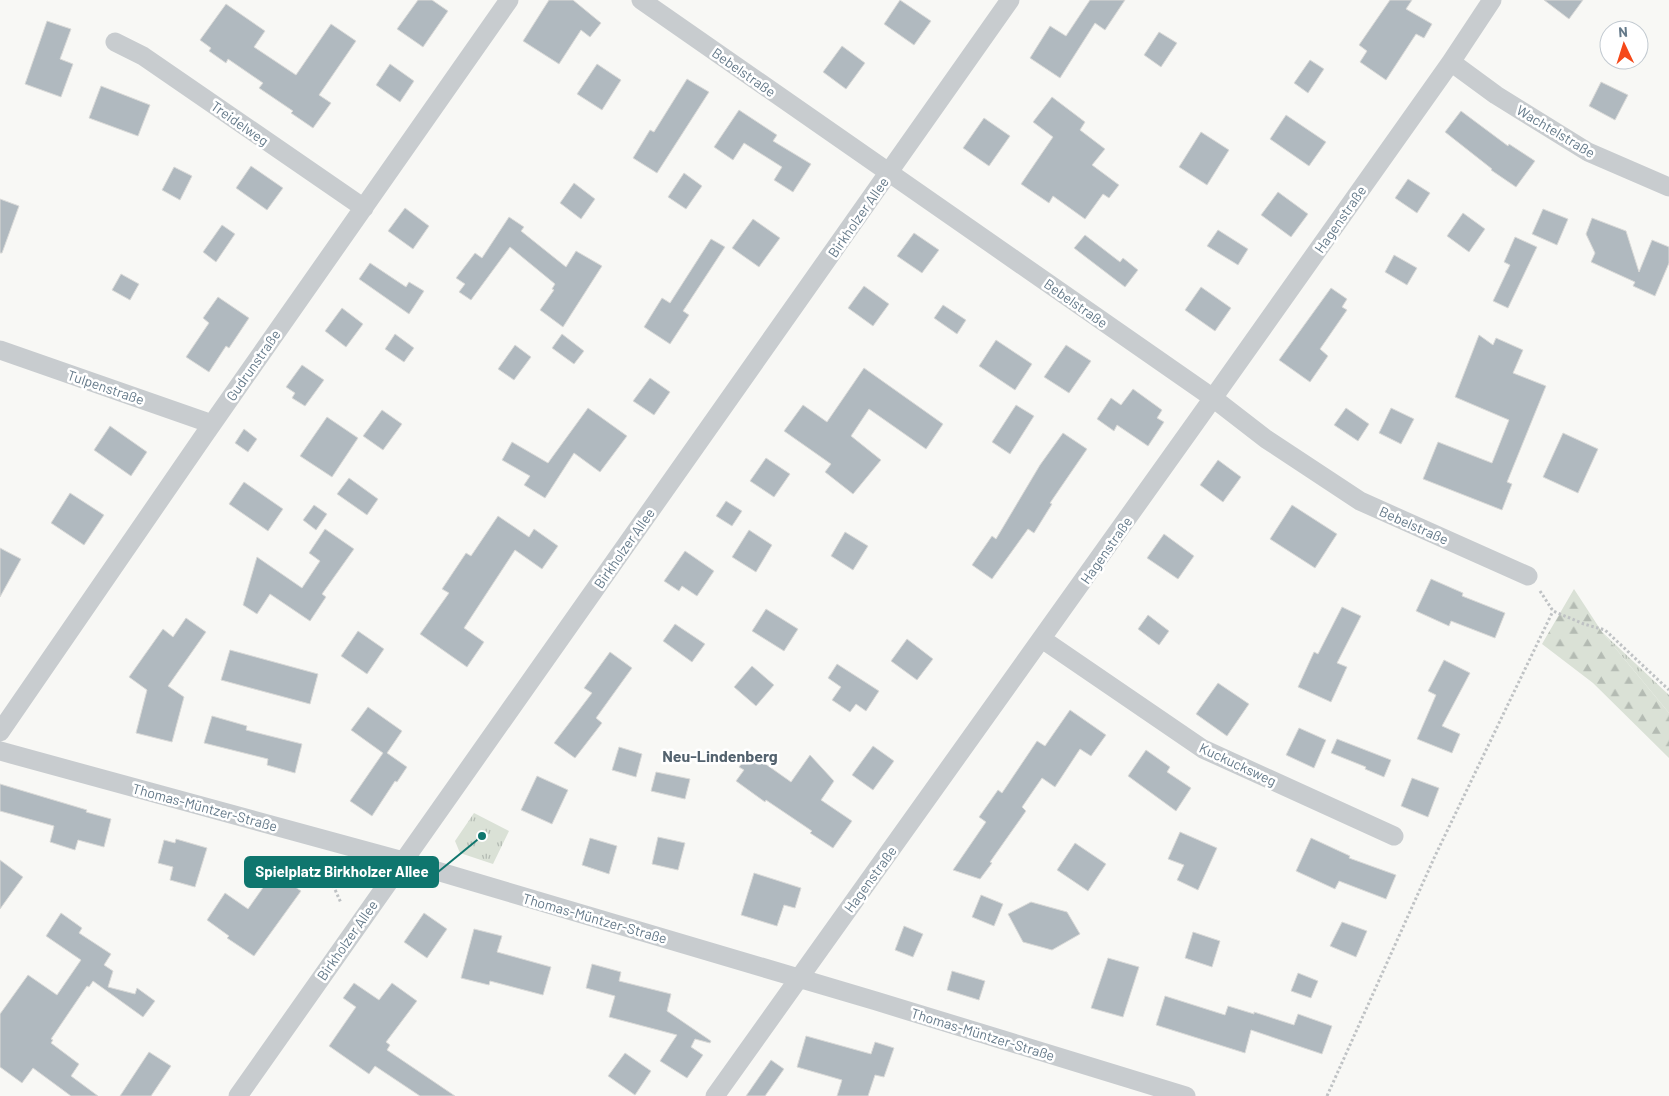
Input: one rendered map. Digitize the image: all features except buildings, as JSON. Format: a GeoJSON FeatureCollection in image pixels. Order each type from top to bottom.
{"type":"FeatureCollection","features":[{"type":"Feature","properties":{"kind":"street","name":"Gudrunstraße"},"geometry":{"type":"LineString","coordinates":[[0,732],[212,424],[509,0]]}},
{"type":"Feature","properties":{"kind":"street","name":"Bebelstraße"},"geometry":{"type":"LineString","coordinates":[[641,0],[1213,398],[1266,439],[1360,501],[1528,576]]}},
{"type":"Feature","properties":{"kind":"street","name":"Birkholzer Allee"},"geometry":{"type":"LineString","coordinates":[[238,1096],[1010,0]]}},
{"type":"Feature","properties":{"kind":"street","name":"Hagenstraße"},"geometry":{"type":"LineString","coordinates":[[715,1096],[1213,398],[1492,0]]}},
{"type":"Feature","properties":{"kind":"street","name":"Treidelweg"},"geometry":{"type":"LineString","coordinates":[[115,42],[143,56],[364,208]]}},
{"type":"Feature","properties":{"kind":"street","name":"Wachtelstraße"},"geometry":{"type":"LineString","coordinates":[[1450,62],[1496,95],[1588,152],[1669,187]]}},
{"type":"Feature","properties":{"kind":"street","name":"Tulpenstraße"},"geometry":{"type":"LineString","coordinates":[[0,350],[212,424]]}},
{"type":"Feature","properties":{"kind":"street","name":"Kuckucksweg"},"geometry":{"type":"LineString","coordinates":[[1042,639],[1203,750],[1394,836]]}},
{"type":"Feature","properties":{"kind":"street","name":"Thomas-Müntzer-Straße"},"geometry":{"type":"LineString","coordinates":[[0,751],[403,861],[799,978],[1151,1091],[1186,1096]]}},
{"type":"Feature","properties":{"kind":"path"},"geometry":{"type":"LineString","coordinates":[[1528,576],[1553,611],[1584,624],[1605,630],[1669,690]]}},
{"type":"Feature","properties":{"kind":"path"},"geometry":{"type":"LineString","coordinates":[[1327,1096],[1435,856],[1553,611]]}},
{"type":"Feature","properties":{"kind":"path"},"geometry":{"type":"LineString","coordinates":[[318,850],[341,903]]}},
{"type":"Feature","properties":{"kind":"green space"},"geometry":{"type":"Polygon","coordinates":[[[1574,589],[1602,632],[1669,713],[1669,758],[1593,683],[1542,644],[1574,589]]]}},
{"type":"Feature","properties":{"kind":"green space"},"geometry":{"type":"Polygon","coordinates":[[[1602,632],[1669,695],[1669,713],[1602,632]]]}},
{"type":"Feature","properties":{"kind":"green space"},"geometry":{"type":"Polygon","coordinates":[[[474,813],[509,831],[493,864],[460,853],[455,841],[474,813]]]}},
{"type":"Feature","properties":{"kind":"place","name":"Spielplatz Birkholzer Allee"},"geometry":{"type":"Point","coordinates":[482,836]}},
{"type":"Feature","properties":{"kind":"district","name":"Neu-Lindenberg"},"geometry":{"type":"Point","coordinates":[720,755]}}]}
